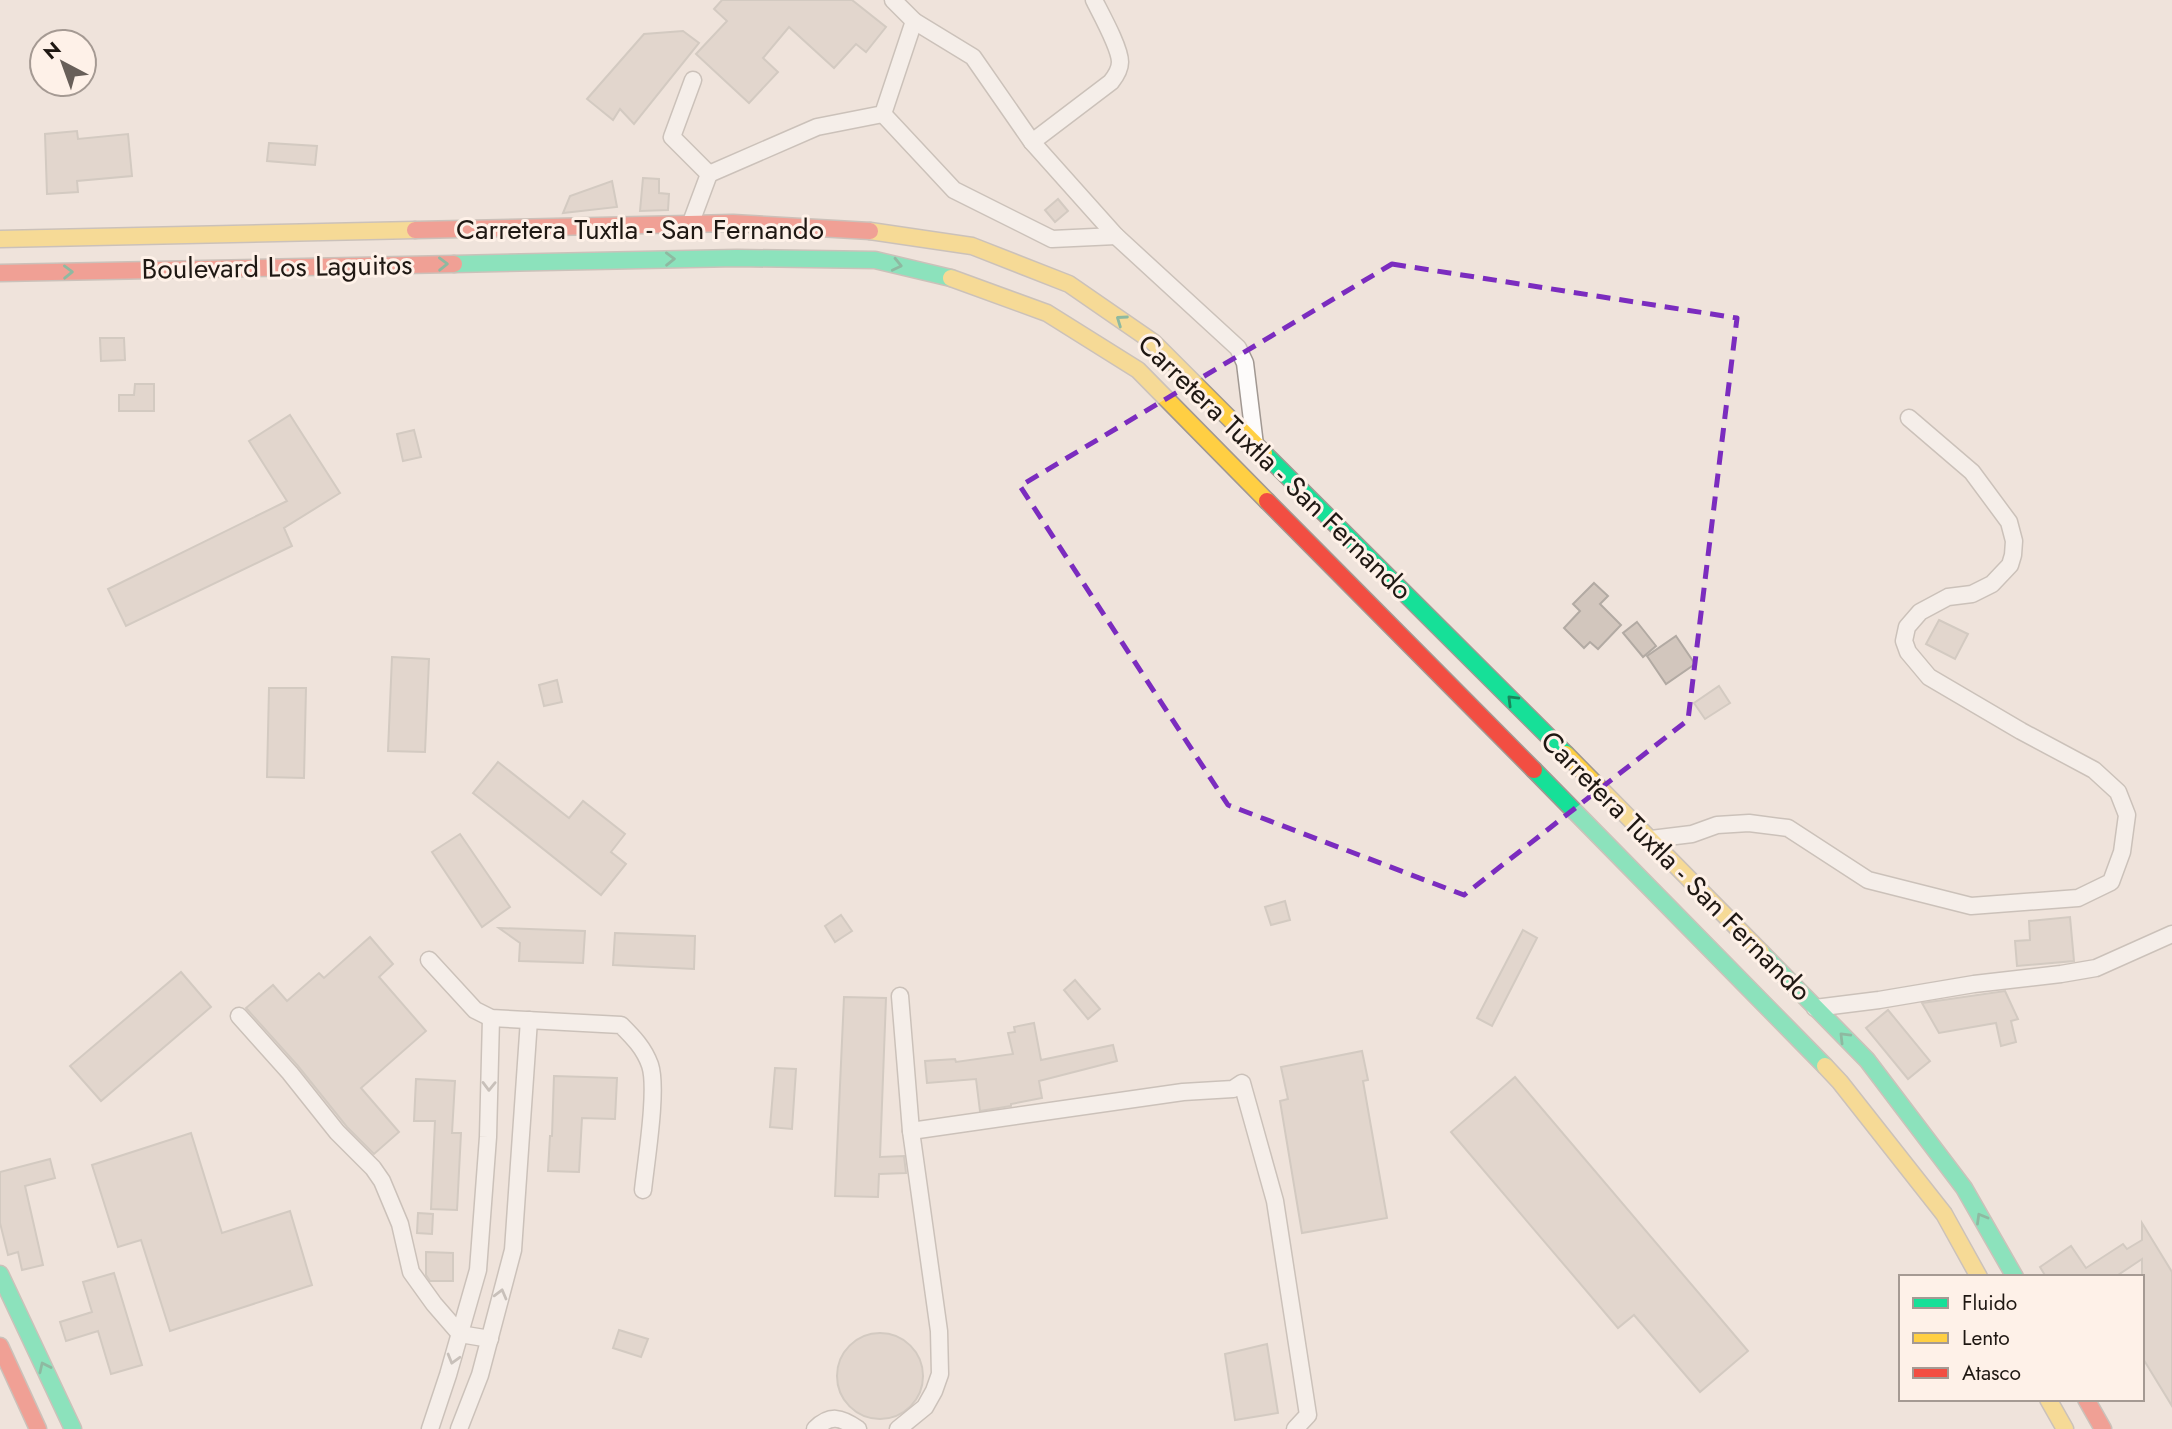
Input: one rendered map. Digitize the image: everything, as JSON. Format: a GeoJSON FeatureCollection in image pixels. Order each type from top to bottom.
{"type":"FeatureCollection","features":[{"type":"Feature","properties":{"kind":"main road","name":"Carretera Tuxtla - San Fernando"},"geometry":{"type":"LineString","coordinates":[[0,239],[733,223],[878,231],[972,246],[1069,284],[1153,342],[1651,839],[1729,944],[1815,1007],[1867,1060],[1964,1188],[2014,1275]]}},
{"type":"Feature","properties":{"kind":"main road","name":"Boulevard Los Laguitos"},"geometry":{"type":"LineString","coordinates":[[0,273],[737,258],[875,260],[963,281],[1047,313],[1138,370],[1729,944],[1944,1214],[1978,1275]]}},
{"type":"Feature","properties":{"kind":"main road"},"geometry":{"type":"LineString","coordinates":[[0,1274],[73,1429]]}},
{"type":"Feature","properties":{"kind":"main road"},"geometry":{"type":"LineString","coordinates":[[0,1346],[38,1429]]}},
{"type":"Feature","properties":{"kind":"main road"},"geometry":{"type":"LineString","coordinates":[[2050,1401],[2065,1429]]}},
{"type":"Feature","properties":{"kind":"main road"},"geometry":{"type":"LineString","coordinates":[[2087,1401],[2103,1429]]}},
{"type":"Feature","properties":{"kind":"street"},"geometry":{"type":"LineString","coordinates":[[893,0],[914,21],[973,57],[1032,142],[1116,236],[1238,348],[1245,363],[1255,445]]}},
{"type":"Feature","properties":{"kind":"street"},"geometry":{"type":"LineString","coordinates":[[1032,142],[1111,82],[1117,74],[1120,62],[1113,39],[1094,0]]}},
{"type":"Feature","properties":{"kind":"street"},"geometry":{"type":"LineString","coordinates":[[883,114],[914,21]]}},
{"type":"Feature","properties":{"kind":"street"},"geometry":{"type":"LineString","coordinates":[[693,80],[672,137],[709,174]]}},
{"type":"Feature","properties":{"kind":"street"},"geometry":{"type":"LineString","coordinates":[[690,225],[709,174],[817,127],[883,114]]}},
{"type":"Feature","properties":{"kind":"street"},"geometry":{"type":"LineString","coordinates":[[883,114],[954,190],[1052,239],[1116,236]]}},
{"type":"Feature","properties":{"kind":"street"},"geometry":{"type":"LineString","coordinates":[[1651,839],[1692,834],[1717,825],[1749,823],[1788,828],[1868,880],[1970,906],[2078,898],[2111,882],[2123,852],[2127,815],[2118,792],[2094,770],[2009,725],[1929,677],[1908,652],[1904,641],[1907,627],[1920,612],[1948,597],[1972,594],[1992,584],[2010,565],[2014,541],[2009,522],[1972,472],[1909,418]]}},
{"type":"Feature","properties":{"kind":"street"},"geometry":{"type":"LineString","coordinates":[[1815,1007],[2096,968],[2172,934]]}},
{"type":"Feature","properties":{"kind":"street"},"geometry":{"type":"LineString","coordinates":[[429,960],[475,1010],[491,1018],[621,1025],[640,1044],[650,1066],[652,1091],[643,1190]]}},
{"type":"Feature","properties":{"kind":"street"},"geometry":{"type":"LineString","coordinates":[[898,1429],[925,1407],[940,1374],[939,1331],[911,1130],[900,996]]}},
{"type":"Feature","properties":{"kind":"street"},"geometry":{"type":"LineString","coordinates":[[239,1016],[382,1181],[400,1224],[411,1272],[434,1304],[460,1334],[490,1339]]}},
{"type":"Feature","properties":{"kind":"street"},"geometry":{"type":"LineString","coordinates":[[430,1429],[478,1270],[488,1137],[491,1018]]}},
{"type":"Feature","properties":{"kind":"street"},"geometry":{"type":"LineString","coordinates":[[459,1429],[480,1375],[513,1251],[529,1020]]}},
{"type":"Feature","properties":{"kind":"street"},"geometry":{"type":"LineString","coordinates":[[911,1130],[1183,1092],[1233,1089],[1242,1083],[1275,1201],[1301,1358],[1308,1415],[1295,1429]]}},
{"type":"Feature","properties":{"kind":"street"},"geometry":{"type":"LineString","coordinates":[[815,1429],[822,1422],[836,1417],[858,1429]]}},
{"type":"Feature","properties":{"kind":"highlighted area"},"geometry":{"type":"Polygon","coordinates":[[[1392,264],[1737,318],[1688,720],[1464,895],[1228,805],[1020,486],[1392,264]]]}},
{"type":"Feature","properties":{"kind":"building"},"geometry":{"type":"Polygon","coordinates":[[[722,0],[852,0],[886,27],[866,52],[856,44],[834,68],[789,27],[763,58],[778,72],[749,103],[696,54],[727,21],[714,9],[722,0]]]}},
{"type":"Feature","properties":{"kind":"building"},"geometry":{"type":"Polygon","coordinates":[[[683,31],[699,43],[634,124],[620,109],[613,120],[587,99],[644,34],[683,31]]]}},
{"type":"Feature","properties":{"kind":"building"},"geometry":{"type":"Polygon","coordinates":[[[77,131],[78,139],[128,134],[132,176],[77,181],[78,192],[47,194],[45,134],[77,131]]]}},
{"type":"Feature","properties":{"kind":"building"},"geometry":{"type":"Polygon","coordinates":[[[269,143],[317,146],[315,165],[267,161],[269,143]]]}},
{"type":"Feature","properties":{"kind":"building"},"geometry":{"type":"Polygon","coordinates":[[[643,178],[659,179],[659,193],[669,194],[668,210],[640,211],[643,178]]]}},
{"type":"Feature","properties":{"kind":"building"},"geometry":{"type":"Polygon","coordinates":[[[612,181],[617,207],[563,213],[570,196],[612,181]]]}},
{"type":"Feature","properties":{"kind":"building"},"geometry":{"type":"Polygon","coordinates":[[[1058,199],[1068,211],[1055,222],[1045,210],[1058,199]]]}},
{"type":"Feature","properties":{"kind":"building"},"geometry":{"type":"Polygon","coordinates":[[[100,338],[124,338],[125,360],[101,361],[100,338]]]}},
{"type":"Feature","properties":{"kind":"building"},"geometry":{"type":"Polygon","coordinates":[[[135,384],[154,384],[154,411],[119,411],[119,395],[134,395],[135,384]]]}},
{"type":"Feature","properties":{"kind":"building"},"geometry":{"type":"Polygon","coordinates":[[[290,415],[340,493],[284,528],[292,546],[126,626],[108,589],[287,501],[249,441],[290,415]]]}},
{"type":"Feature","properties":{"kind":"building"},"geometry":{"type":"Polygon","coordinates":[[[414,430],[421,457],[403,461],[397,434],[414,430]]]}},
{"type":"Feature","properties":{"kind":"building"},"geometry":{"type":"Polygon","coordinates":[[[1594,583],[1608,596],[1600,604],[1621,625],[1598,649],[1590,642],[1584,648],[1564,628],[1580,611],[1573,604],[1594,583]]]}},
{"type":"Feature","properties":{"kind":"building"},"geometry":{"type":"Polygon","coordinates":[[[1939,620],[1968,634],[1955,659],[1926,644],[1939,620]]]}},
{"type":"Feature","properties":{"kind":"building"},"geometry":{"type":"Polygon","coordinates":[[[1637,622],[1656,646],[1643,657],[1623,633],[1637,622]]]}},
{"type":"Feature","properties":{"kind":"building"},"geometry":{"type":"Polygon","coordinates":[[[1676,636],[1695,664],[1666,684],[1647,656],[1676,636]]]}},
{"type":"Feature","properties":{"kind":"building"},"geometry":{"type":"Polygon","coordinates":[[[392,657],[429,659],[425,752],[388,751],[392,657]]]}},
{"type":"Feature","properties":{"kind":"building"},"geometry":{"type":"Polygon","coordinates":[[[557,680],[562,702],[544,706],[539,685],[557,680]]]}},
{"type":"Feature","properties":{"kind":"building"},"geometry":{"type":"Polygon","coordinates":[[[1719,686],[1730,703],[1705,719],[1694,703],[1719,686]]]}},
{"type":"Feature","properties":{"kind":"building"},"geometry":{"type":"Polygon","coordinates":[[[269,688],[306,688],[304,778],[267,777],[269,688]]]}},
{"type":"Feature","properties":{"kind":"building"},"geometry":{"type":"Polygon","coordinates":[[[498,762],[569,818],[583,801],[625,834],[611,852],[626,864],[601,895],[473,793],[498,762]]]}},
{"type":"Feature","properties":{"kind":"building"},"geometry":{"type":"Polygon","coordinates":[[[460,834],[510,907],[482,927],[432,852],[460,834]]]}},
{"type":"Feature","properties":{"kind":"building"},"geometry":{"type":"Polygon","coordinates":[[[1285,901],[1290,920],[1271,925],[1265,907],[1285,901]]]}},
{"type":"Feature","properties":{"kind":"building"},"geometry":{"type":"Polygon","coordinates":[[[841,915],[852,931],[835,942],[825,926],[841,915]]]}},
{"type":"Feature","properties":{"kind":"building"},"geometry":{"type":"Polygon","coordinates":[[[2070,917],[2074,961],[2017,966],[2015,941],[2030,940],[2029,921],[2070,917]]]}},
{"type":"Feature","properties":{"kind":"building"},"geometry":{"type":"Polygon","coordinates":[[[499,928],[585,931],[583,963],[519,961],[520,943],[499,928]]]}},
{"type":"Feature","properties":{"kind":"building"},"geometry":{"type":"Polygon","coordinates":[[[1523,930],[1537,938],[1492,1026],[1477,1018],[1523,930]]]}},
{"type":"Feature","properties":{"kind":"building"},"geometry":{"type":"Polygon","coordinates":[[[615,933],[695,936],[694,969],[613,965],[615,933]]]}},
{"type":"Feature","properties":{"kind":"building"},"geometry":{"type":"Polygon","coordinates":[[[370,937],[393,964],[379,977],[426,1031],[361,1088],[399,1132],[374,1154],[347,1127],[298,1066],[246,1008],[273,985],[287,1001],[319,973],[324,978],[370,937]]]}},
{"type":"Feature","properties":{"kind":"building"},"geometry":{"type":"Polygon","coordinates":[[[181,972],[211,1007],[101,1101],[70,1066],[181,972]]]}},
{"type":"Feature","properties":{"kind":"building"},"geometry":{"type":"Polygon","coordinates":[[[1075,980],[1100,1009],[1088,1019],[1064,990],[1075,980]]]}},
{"type":"Feature","properties":{"kind":"building"},"geometry":{"type":"Polygon","coordinates":[[[2005,991],[2018,1019],[2011,1021],[2016,1042],[2001,1046],[1996,1023],[1939,1033],[1922,1003],[2005,991]]]}},
{"type":"Feature","properties":{"kind":"building"},"geometry":{"type":"Polygon","coordinates":[[[844,997],[886,998],[880,1157],[904,1156],[906,1173],[879,1174],[878,1197],[835,1196],[844,997]]]}},
{"type":"Feature","properties":{"kind":"building"},"geometry":{"type":"Polygon","coordinates":[[[1888,1010],[1930,1061],[1908,1079],[1866,1028],[1888,1010]]]}},
{"type":"Feature","properties":{"kind":"building"},"geometry":{"type":"Polygon","coordinates":[[[1034,1023],[1041,1060],[1113,1045],[1117,1061],[1039,1081],[1042,1098],[980,1111],[976,1079],[927,1083],[925,1061],[955,1059],[956,1062],[1013,1054],[1008,1033],[1015,1032],[1014,1027],[1034,1023]]]}},
{"type":"Feature","properties":{"kind":"building"},"geometry":{"type":"Polygon","coordinates":[[[1362,1051],[1368,1080],[1363,1081],[1387,1218],[1302,1233],[1280,1101],[1288,1099],[1281,1067],[1362,1051]]]}},
{"type":"Feature","properties":{"kind":"building"},"geometry":{"type":"Polygon","coordinates":[[[775,1068],[796,1069],[792,1129],[770,1127],[775,1068]]]}},
{"type":"Feature","properties":{"kind":"building"},"geometry":{"type":"Polygon","coordinates":[[[554,1076],[617,1078],[615,1119],[582,1118],[579,1172],[548,1171],[554,1076]]]}},
{"type":"Feature","properties":{"kind":"building"},"geometry":{"type":"Polygon","coordinates":[[[1515,1077],[1748,1351],[1700,1392],[1634,1315],[1618,1328],[1451,1132],[1515,1077]]]}},
{"type":"Feature","properties":{"kind":"building"},"geometry":{"type":"Polygon","coordinates":[[[416,1079],[455,1081],[452,1133],[461,1133],[457,1210],[431,1209],[435,1121],[414,1121],[416,1079]]]}},
{"type":"Feature","properties":{"kind":"building"},"geometry":{"type":"Polygon","coordinates":[[[191,1133],[222,1233],[290,1211],[312,1285],[170,1331],[141,1240],[118,1247],[92,1165],[191,1133]]]}},
{"type":"Feature","properties":{"kind":"building"},"geometry":{"type":"Polygon","coordinates":[[[50,1159],[55,1178],[25,1186],[43,1265],[22,1270],[18,1252],[8,1255],[0,1223],[0,1172],[50,1159]]]}},
{"type":"Feature","properties":{"kind":"building"},"geometry":{"type":"Polygon","coordinates":[[[418,1213],[433,1214],[432,1234],[417,1233],[418,1213]]]}},
{"type":"Feature","properties":{"kind":"building"},"geometry":{"type":"Polygon","coordinates":[[[2142,1223],[2172,1272],[2172,1406],[2144,1360],[2142,1259],[2118,1275],[2045,1275],[2040,1267],[2071,1246],[2086,1268],[2123,1244],[2127,1249],[2142,1240],[2142,1223]]]}},
{"type":"Feature","properties":{"kind":"building"},"geometry":{"type":"Polygon","coordinates":[[[426,1252],[453,1253],[453,1281],[430,1281],[426,1275],[426,1252]]]}},
{"type":"Feature","properties":{"kind":"building"},"geometry":{"type":"Polygon","coordinates":[[[114,1273],[142,1365],[111,1374],[98,1331],[66,1341],[60,1322],[92,1312],[83,1282],[114,1273]]]}},
{"type":"Feature","properties":{"kind":"building"},"geometry":{"type":"Polygon","coordinates":[[[619,1330],[648,1339],[641,1357],[613,1348],[619,1330]]]}},
{"type":"Feature","properties":{"kind":"building"},"geometry":{"type":"Polygon","coordinates":[[[880,1333],[897,1336],[911,1345],[920,1359],[923,1376],[920,1393],[911,1407],[897,1416],[880,1419],[863,1416],[849,1407],[840,1393],[837,1376],[840,1359],[849,1345],[863,1336],[880,1333]]]}},
{"type":"Feature","properties":{"kind":"building"},"geometry":{"type":"Polygon","coordinates":[[[1267,1344],[1278,1413],[1235,1420],[1225,1354],[1267,1344]]]}},
{"type":"Feature","properties":{"kind":"traffic: fast"},"geometry":{"type":"LineString","coordinates":[[454,264],[737,258],[875,260],[951,278]]}},
{"type":"Feature","properties":{"kind":"traffic: fast"},"geometry":{"type":"LineString","coordinates":[[1264,453],[1566,754]]}},
{"type":"Feature","properties":{"kind":"traffic: fast"},"geometry":{"type":"LineString","coordinates":[[1534,770],[1825,1066]]}},
{"type":"Feature","properties":{"kind":"traffic: fast"},"geometry":{"type":"LineString","coordinates":[[1761,952],[1867,1060],[1964,1188],[2014,1275]]}},
{"type":"Feature","properties":{"kind":"traffic: fast"},"geometry":{"type":"LineString","coordinates":[[0,1274],[73,1429]]}},
{"type":"Feature","properties":{"kind":"traffic: slow"},"geometry":{"type":"LineString","coordinates":[[0,239],[415,230]]}},
{"type":"Feature","properties":{"kind":"traffic: slow"},"geometry":{"type":"LineString","coordinates":[[870,231],[972,246],[1069,284],[1153,342],[1264,453]]}},
{"type":"Feature","properties":{"kind":"traffic: slow"},"geometry":{"type":"LineString","coordinates":[[951,278],[1047,313],[1138,370],[1267,501]]}},
{"type":"Feature","properties":{"kind":"traffic: slow"},"geometry":{"type":"LineString","coordinates":[[1566,754],[1761,952]]}},
{"type":"Feature","properties":{"kind":"traffic: slow"},"geometry":{"type":"LineString","coordinates":[[1825,1066],[1944,1214],[1978,1275]]}},
{"type":"Feature","properties":{"kind":"traffic: slow"},"geometry":{"type":"LineString","coordinates":[[2049,1401],[2065,1429]]}},
{"type":"Feature","properties":{"kind":"traffic: jam"},"geometry":{"type":"LineString","coordinates":[[415,230],[733,223],[870,231]]}},
{"type":"Feature","properties":{"kind":"traffic: jam"},"geometry":{"type":"LineString","coordinates":[[0,273],[454,264]]}},
{"type":"Feature","properties":{"kind":"traffic: jam"},"geometry":{"type":"LineString","coordinates":[[1267,501],[1534,770]]}},
{"type":"Feature","properties":{"kind":"traffic: jam"},"geometry":{"type":"LineString","coordinates":[[0,1346],[38,1429]]}},
{"type":"Feature","properties":{"kind":"traffic: jam"},"geometry":{"type":"LineString","coordinates":[[2087,1401],[2103,1429]]}}]}
